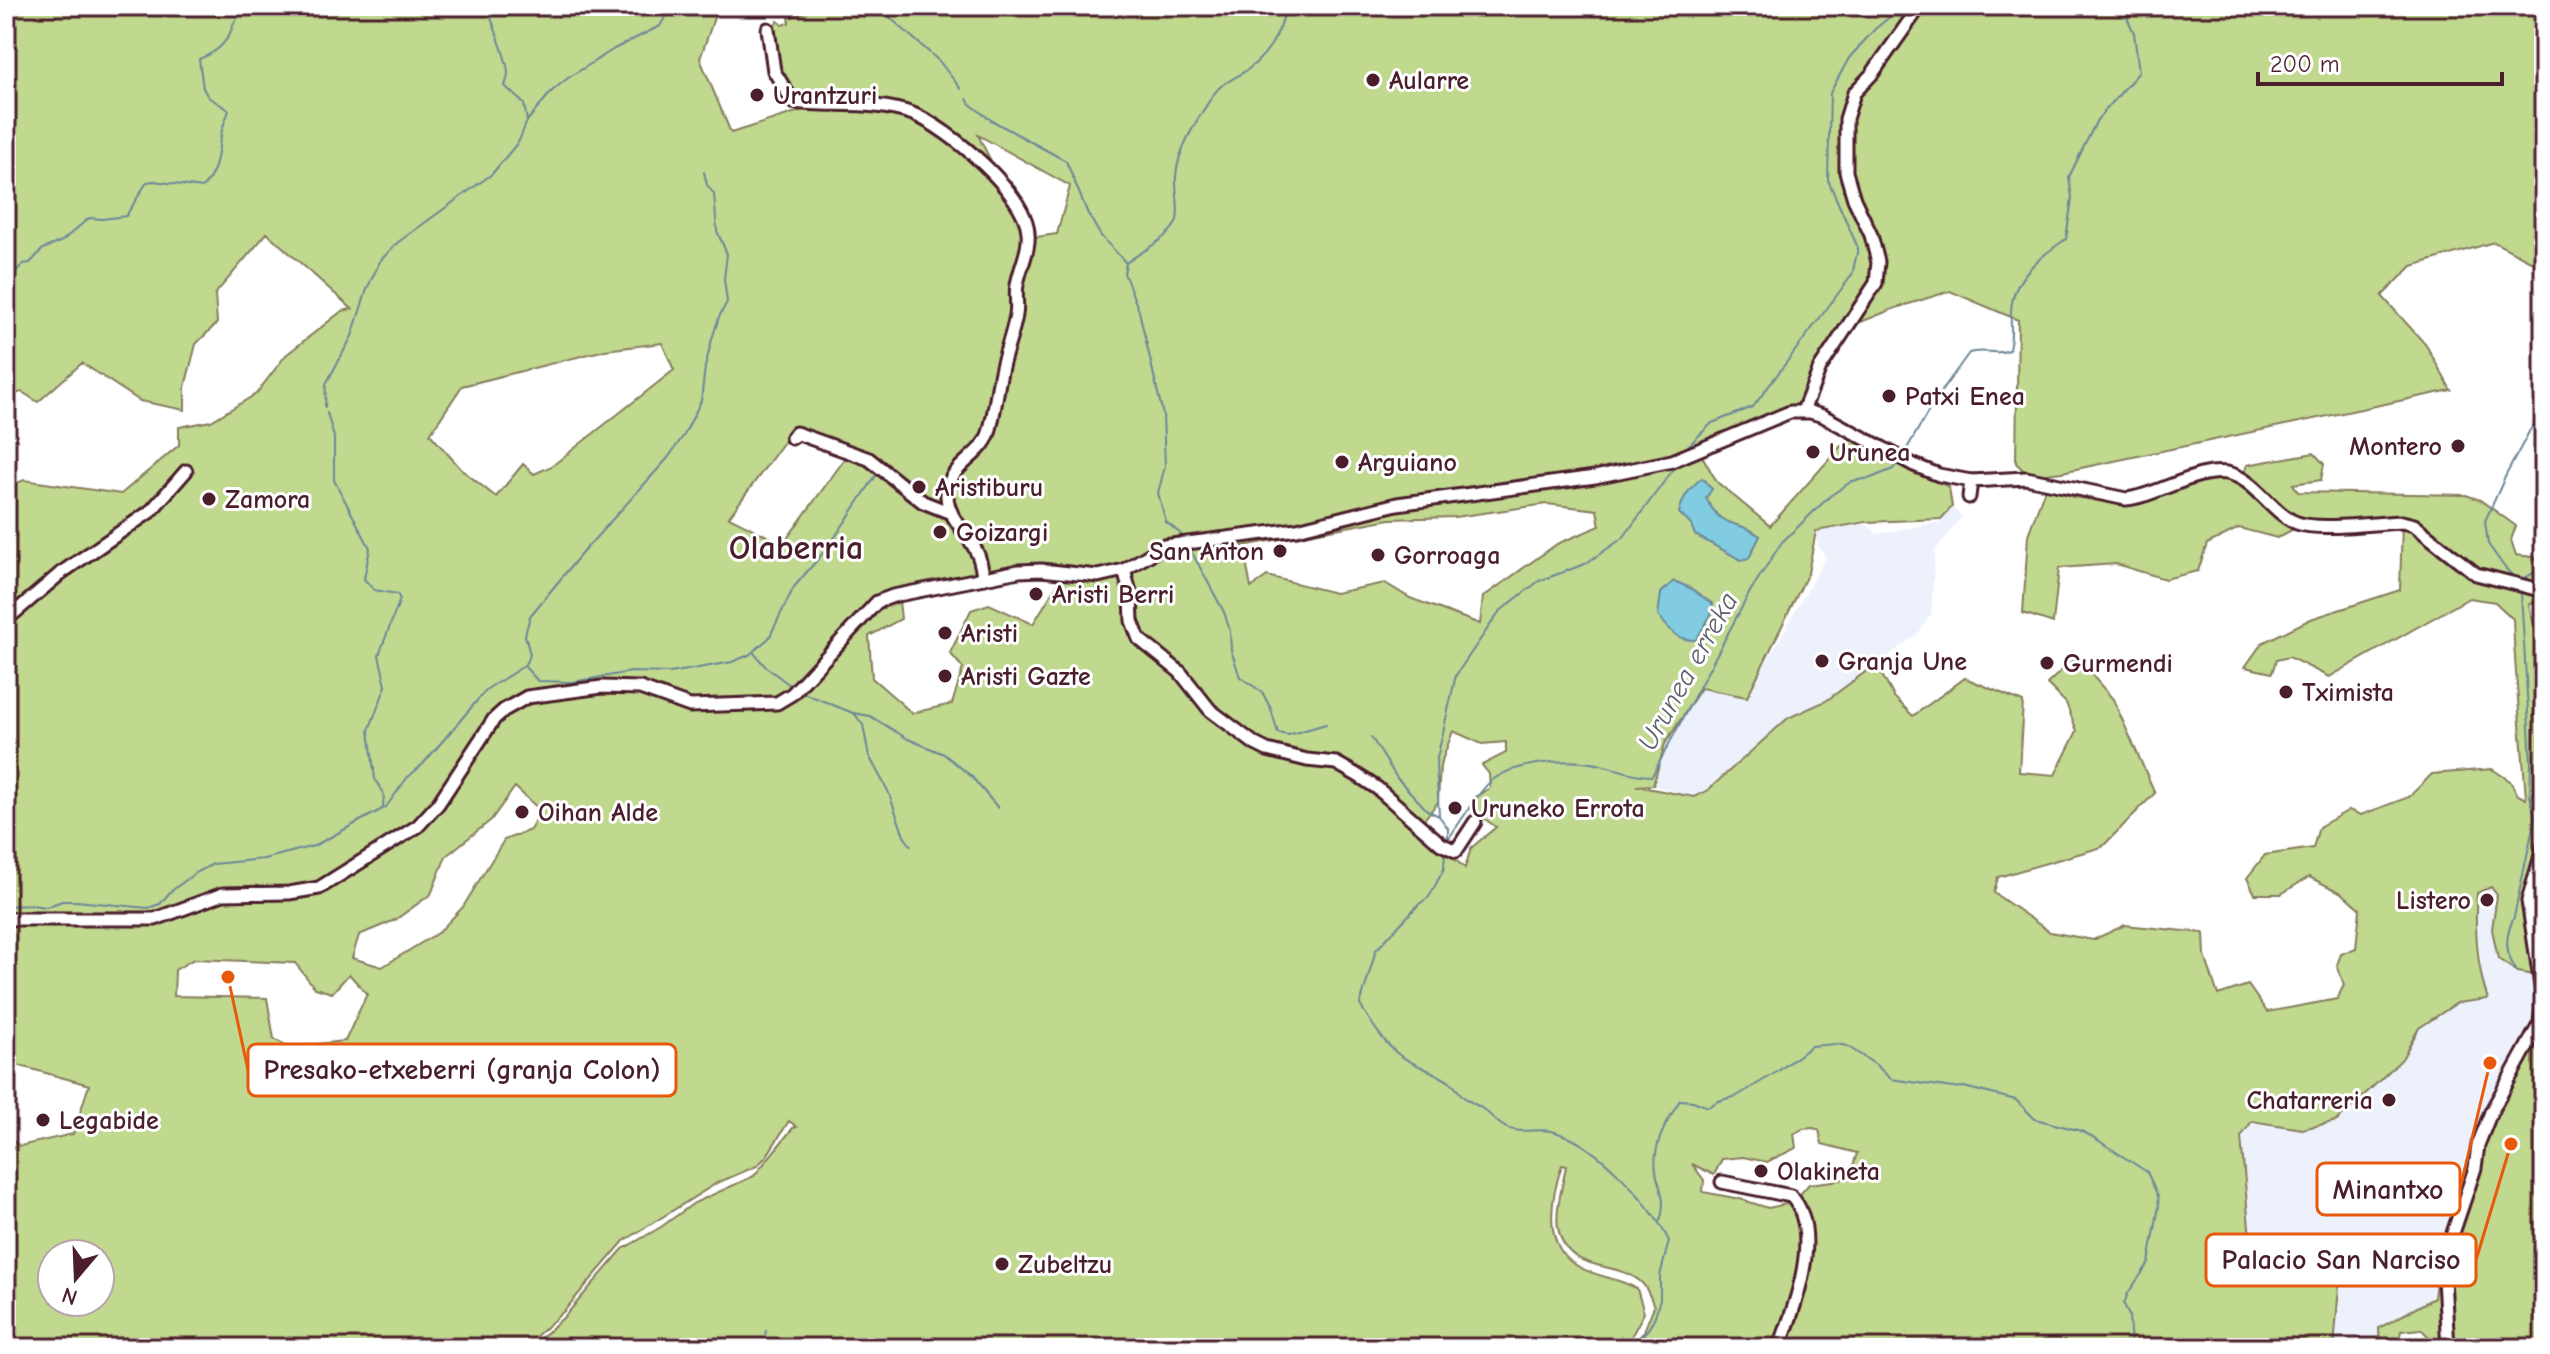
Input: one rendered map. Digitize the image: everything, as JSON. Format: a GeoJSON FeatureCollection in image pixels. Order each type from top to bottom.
{"type":"FeatureCollection","features":[{"type":"Feature","properties":{"kind":"street"},"geometry":{"type":"LineString","coordinates":[[1803,411],[1820,368],[1876,283],[1878,262],[1871,235],[1854,199],[1846,172],[1846,119],[1854,93],[1872,74],[1920,6]]}},
{"type":"Feature","properties":{"kind":"street"},"geometry":{"type":"LineString","coordinates":[[768,29],[774,71],[793,102],[862,104],[911,113],[937,126],[1002,180],[1028,229],[1027,249],[1016,287],[1016,313],[988,436],[977,452],[960,465],[951,479],[947,495],[951,513],[978,554],[984,578]]}},
{"type":"Feature","properties":{"kind":"street"},"geometry":{"type":"LineString","coordinates":[[6,919],[155,919],[223,894],[289,893],[319,888],[418,826],[438,804],[494,719],[527,697],[602,687],[640,688],[690,706],[736,707],[777,703],[792,694],[877,602],[893,596],[1019,571],[1098,576],[1124,570],[1164,546],[1297,529],[1397,504],[1595,477],[1672,461],[1790,412],[1803,411],[1823,416],[1914,465],[1939,475],[1971,481],[2026,478],[2126,499],[2141,498],[2202,475],[2223,472],[2237,476],[2294,522],[2310,526],[2402,522],[2414,525],[2476,574],[2544,591]]}},
{"type":"Feature","properties":{"kind":"street"},"geometry":{"type":"LineString","coordinates":[[792,438],[796,433],[869,459],[923,502],[951,513]]}},
{"type":"Feature","properties":{"kind":"street"},"geometry":{"type":"LineString","coordinates":[[6,620],[61,573],[151,511],[186,471]]}},
{"type":"Feature","properties":{"kind":"street"},"geometry":{"type":"LineString","coordinates":[[1969,497],[1971,481]]}},
{"type":"Feature","properties":{"kind":"street"},"geometry":{"type":"LineString","coordinates":[[1124,570],[1131,596],[1132,621],[1139,639],[1180,672],[1210,710],[1255,744],[1307,760],[1336,763],[1377,788],[1456,851],[1475,822]]}},
{"type":"Feature","properties":{"kind":"street"},"geometry":{"type":"LineString","coordinates":[[2448,1348],[2444,1279],[2448,1248],[2475,1168],[2478,1145],[2491,1112],[2540,1023],[2543,999],[2528,901],[2544,845]]}},
{"type":"Feature","properties":{"kind":"street"},"geometry":{"type":"LineString","coordinates":[[1722,1182],[1791,1196],[1796,1202],[1804,1228],[1805,1269],[1779,1348]]}},
{"type":"Feature","properties":{"kind":"shaded area"},"geometry":{"type":"Polygon","coordinates":[[[1952,508],[1962,516],[1935,551],[1931,614],[1918,634],[1826,701],[1788,718],[1707,791],[1694,797],[1653,785],[1665,744],[1701,688],[1747,697],[1826,557],[1818,546],[1815,532],[1866,524],[1877,534],[1940,522],[1952,508]]]}},
{"type":"Feature","properties":{"kind":"shaded area"},"geometry":{"type":"Polygon","coordinates":[[[2492,887],[2497,895],[2492,929],[2498,959],[2518,972],[2540,975],[2540,1022],[2470,1170],[2439,1254],[2434,1298],[2379,1328],[2380,1348],[2334,1348],[2334,1331],[2272,1254],[2256,1254],[2250,1239],[2242,1138],[2252,1121],[2302,1129],[2337,1121],[2402,1059],[2419,1028],[2457,1003],[2487,999],[2481,979],[2481,958],[2474,919],[2477,893],[2492,887]]]}},
{"type":"Feature","properties":{"kind":"green space"},"geometry":{"type":"Polygon","coordinates":[[[6,6],[718,6],[700,59],[731,133],[812,107],[792,101],[776,71],[771,28],[778,21],[782,25],[789,23],[789,18],[820,6],[2544,6],[2544,268],[2494,242],[2412,266],[2382,296],[2426,345],[2451,390],[2062,472],[2029,476],[2016,463],[2018,320],[1950,291],[1846,328],[1805,407],[1770,413],[1701,454],[1717,482],[1770,526],[1849,437],[1949,487],[1952,507],[1941,519],[1866,522],[1816,531],[1808,573],[1747,697],[1701,688],[1665,744],[1653,785],[1636,786],[1694,797],[1707,791],[1788,718],[1826,701],[1876,664],[1894,697],[1913,716],[1965,678],[2023,702],[2019,772],[2055,775],[2077,731],[2066,703],[2047,684],[2076,657],[2113,699],[2155,793],[2102,847],[1998,877],[1994,893],[2050,932],[2093,940],[2125,925],[2204,933],[2205,956],[2218,995],[2248,985],[2267,1012],[2337,999],[2344,985],[2337,965],[2341,954],[2356,948],[2360,909],[2342,893],[2309,877],[2281,894],[2255,894],[2247,878],[2265,855],[2313,848],[2319,827],[2349,810],[2361,815],[2409,797],[2432,774],[2492,769],[2510,781],[2518,795],[2526,799],[2513,619],[2495,602],[2469,598],[2329,677],[2289,657],[2276,660],[2272,673],[2245,667],[2262,643],[2311,619],[2400,590],[2402,522],[2297,527],[2277,538],[2239,528],[2207,544],[2198,571],[2165,579],[2116,564],[2059,568],[2053,623],[2023,613],[2028,535],[2046,486],[2073,497],[2133,506],[2203,478],[2243,477],[2247,465],[2314,453],[2324,464],[2321,480],[2293,484],[2298,492],[2466,495],[2480,500],[2516,526],[2511,540],[2516,555],[2544,562],[2544,601],[2529,604],[2536,636],[2540,758],[2531,804],[2538,808],[2544,827],[2544,1348],[2449,1348],[2449,1343],[2433,1341],[2421,1329],[2401,1331],[2397,1348],[2380,1348],[2379,1328],[2434,1298],[2439,1254],[2470,1170],[2477,1131],[2519,1064],[2540,1022],[2540,976],[2518,972],[2498,959],[2492,929],[2497,895],[2491,887],[2477,893],[2476,905],[2479,961],[2488,999],[2457,1003],[2419,1028],[2402,1059],[2337,1121],[2302,1129],[2252,1121],[2241,1137],[2250,1239],[2256,1254],[2272,1254],[2340,1273],[2334,1348],[1632,1348],[1644,1331],[1654,1306],[1645,1286],[1633,1276],[1583,1260],[1572,1254],[1563,1243],[1557,1221],[1566,1166],[1562,1165],[1552,1218],[1557,1243],[1564,1255],[1581,1268],[1637,1289],[1644,1313],[1622,1348],[530,1348],[565,1316],[623,1249],[694,1203],[754,1176],[797,1127],[789,1121],[757,1166],[717,1183],[624,1241],[564,1311],[523,1348],[6,1348],[6,1136],[20,1146],[73,1134],[89,1085],[6,1062],[6,488],[24,480],[121,494],[179,445],[179,427],[211,421],[256,394],[286,355],[342,311],[352,309],[267,233],[215,294],[217,323],[196,344],[185,387],[185,410],[140,401],[82,363],[38,402],[22,392],[6,396],[6,6]],[[978,135],[1029,238],[1057,234],[1070,186],[978,135]],[[662,343],[605,350],[462,386],[430,434],[462,470],[496,497],[523,464],[534,474],[552,466],[674,370],[662,343]],[[792,431],[729,517],[783,544],[847,456],[792,431]],[[1547,504],[1455,517],[1390,519],[1243,546],[1251,588],[1267,576],[1335,593],[1385,583],[1410,598],[1480,624],[1483,597],[1557,544],[1600,526],[1597,510],[1547,504]],[[1020,569],[898,592],[901,619],[869,636],[872,678],[912,713],[952,704],[963,668],[950,653],[971,610],[989,604],[1033,624],[1060,580],[1020,569]],[[1213,709],[1208,713],[1250,745],[1288,760],[1334,767],[1375,790],[1465,868],[1471,848],[1496,827],[1469,808],[1475,797],[1490,788],[1489,774],[1482,765],[1506,753],[1506,742],[1482,744],[1453,731],[1440,766],[1438,802],[1422,822],[1379,787],[1339,762],[1268,747],[1213,709]],[[515,787],[491,820],[446,856],[431,894],[395,920],[359,935],[352,958],[382,967],[439,932],[463,907],[504,840],[530,830],[541,811],[515,787]],[[194,959],[175,970],[174,996],[267,998],[274,1039],[289,1047],[345,1041],[367,994],[349,974],[332,993],[315,988],[295,963],[194,959]],[[1813,1128],[1794,1134],[1796,1148],[1767,1162],[1743,1157],[1722,1159],[1714,1175],[1692,1164],[1704,1180],[1703,1192],[1768,1208],[1791,1203],[1803,1226],[1801,1193],[1809,1184],[1841,1180],[1853,1166],[1857,1153],[1822,1144],[1819,1130],[1813,1128]]]}},
{"type":"Feature","properties":{"kind":"water"},"geometry":{"type":"Polygon","coordinates":[[[1702,478],[1712,489],[1706,498],[1719,516],[1760,536],[1749,558],[1741,560],[1695,535],[1691,525],[1679,513],[1687,493],[1702,478]]]}},
{"type":"Feature","properties":{"kind":"water"},"geometry":{"type":"Polygon","coordinates":[[[1674,581],[1713,604],[1711,615],[1696,640],[1678,636],[1658,615],[1661,593],[1674,581]]]}},
{"type":"Feature","properties":{"kind":"waterway"},"geometry":{"type":"LineString","coordinates":[[6,282],[23,264],[30,263],[43,249],[62,241],[89,218],[126,216],[147,182],[202,188],[216,163],[229,110],[208,97],[203,88],[199,59],[223,44],[242,14],[242,6]]}},
{"type":"Feature","properties":{"kind":"waterway"},"geometry":{"type":"LineString","coordinates":[[486,6],[507,67],[505,86],[524,104],[527,121]]}},
{"type":"Feature","properties":{"kind":"waterway"},"geometry":{"type":"LineString","coordinates":[[325,407],[326,384],[352,336],[380,261],[397,243],[492,174],[519,141],[527,121],[552,91],[614,49],[660,26],[672,6]]}},
{"type":"Feature","properties":{"kind":"waterway"},"geometry":{"type":"LineString","coordinates":[[877,6],[939,61],[961,89]]}},
{"type":"Feature","properties":{"kind":"waterway"},"geometry":{"type":"LineString","coordinates":[[1184,539],[1166,522],[1158,493],[1165,466],[1163,415],[1139,311],[1124,273],[1126,263],[1174,226],[1178,215],[1177,166],[1188,138],[1218,89],[1264,54],[1276,36],[1286,6]]}},
{"type":"Feature","properties":{"kind":"waterway"},"geometry":{"type":"LineString","coordinates":[[1905,452],[1935,400],[1969,353],[2009,350],[2016,289],[2037,261],[2066,239],[2072,198],[2069,177],[2097,120],[2139,72],[2134,33],[2122,6]]}},
{"type":"Feature","properties":{"kind":"waterway"},"geometry":{"type":"LineString","coordinates":[[1685,449],[1712,423],[1753,407],[1852,275],[1858,248],[1828,180],[1830,93],[1849,58],[1875,29],[1898,10]]}},
{"type":"Feature","properties":{"kind":"waterway"},"geometry":{"type":"LineString","coordinates":[[967,99],[991,120],[1066,161],[1088,214],[1101,236],[1126,263]]}},
{"type":"Feature","properties":{"kind":"waterway"},"geometry":{"type":"LineString","coordinates":[[6,906],[46,907],[62,901],[76,901],[148,908],[160,904],[170,892],[213,864],[264,859],[314,846],[386,807],[407,778],[423,764],[487,689],[524,666],[530,655],[525,635],[530,616],[668,458],[701,401],[712,339],[727,302],[724,279],[727,254],[717,231],[714,194],[707,185],[704,172]]}},
{"type":"Feature","properties":{"kind":"waterway"},"geometry":{"type":"LineString","coordinates":[[2517,580],[2488,544],[2485,521],[2530,430],[2544,412]]}},
{"type":"Feature","properties":{"kind":"waterway"},"geometry":{"type":"LineString","coordinates":[[327,413],[334,437],[334,480],[370,548],[364,579],[374,590],[397,594],[400,599],[379,655],[386,686],[369,730],[375,779],[384,794],[383,807]]}},
{"type":"Feature","properties":{"kind":"waterway","name":"Urunea erreka"},"geometry":{"type":"LineString","coordinates":[[1449,838],[1489,783],[1512,770],[1541,763],[1571,761],[1652,776],[1751,590],[1782,542],[1830,496],[1852,481],[1871,478],[1893,469],[1897,464]]}},
{"type":"Feature","properties":{"kind":"waterway"},"geometry":{"type":"LineString","coordinates":[[1439,815],[1436,763],[1456,675],[1499,612],[1539,581],[1585,564],[1623,538],[1674,468]]}},
{"type":"Feature","properties":{"kind":"waterway"},"geometry":{"type":"LineString","coordinates":[[525,667],[538,681],[572,682],[631,672],[670,673],[732,662],[749,655],[769,638],[794,587],[829,546],[877,474]]}},
{"type":"Feature","properties":{"kind":"waterway"},"geometry":{"type":"LineString","coordinates":[[1189,547],[1224,612],[1240,677],[1262,692],[1278,733],[1288,735],[1326,724]]}},
{"type":"Feature","properties":{"kind":"waterway"},"geometry":{"type":"LineString","coordinates":[[2520,580],[2544,568]]}},
{"type":"Feature","properties":{"kind":"waterway"},"geometry":{"type":"LineString","coordinates":[[2516,970],[2509,957],[2508,937],[2535,818],[2530,795],[2531,763],[2521,593]]}},
{"type":"Feature","properties":{"kind":"waterway"},"geometry":{"type":"LineString","coordinates":[[754,653],[766,667],[791,686]]}},
{"type":"Feature","properties":{"kind":"waterway"},"geometry":{"type":"LineString","coordinates":[[801,692],[853,713],[870,716],[908,739],[944,754],[971,776],[998,808]]}},
{"type":"Feature","properties":{"kind":"waterway"},"geometry":{"type":"LineString","coordinates":[[854,713],[863,725],[869,756],[888,791],[904,836],[911,846]]}},
{"type":"Feature","properties":{"kind":"waterway"},"geometry":{"type":"LineString","coordinates":[[1371,737],[1397,778],[1448,828],[1448,841]]}},
{"type":"Feature","properties":{"kind":"waterway"},"geometry":{"type":"LineString","coordinates":[[1445,851],[1444,869],[1429,897],[1376,950],[1360,1005],[1398,1054],[1451,1083],[1466,1099],[1508,1129],[1551,1131],[1585,1147],[1619,1175],[1649,1209],[1669,1241],[1660,1276],[1660,1299],[1655,1316],[1631,1348]]}},
{"type":"Feature","properties":{"kind":"waterway"},"geometry":{"type":"LineString","coordinates":[[1660,1221],[1663,1204],[1655,1166],[1656,1156],[1661,1136],[1680,1100],[1708,1107],[1737,1096],[1777,1072],[1811,1046],[1847,1046],[1891,1079],[1964,1087],[2016,1100],[2035,1119],[2081,1131],[2147,1172],[2159,1206],[2149,1263],[2124,1304],[2129,1316],[2131,1348]]}},
{"type":"Feature","properties":{"kind":"waterway"},"geometry":{"type":"LineString","coordinates":[[762,1348],[766,1331]]}},
{"type":"Feature","properties":{"kind":"place","name":"Aularre"},"geometry":{"type":"Point","coordinates":[1373,80]}},
{"type":"Feature","properties":{"kind":"place","name":"Urantzuri"},"geometry":{"type":"Point","coordinates":[757,95]}},
{"type":"Feature","properties":{"kind":"place","name":"Patxi Enea"},"geometry":{"type":"Point","coordinates":[1889,396]}},
{"type":"Feature","properties":{"kind":"place","name":"Montero"},"geometry":{"type":"Point","coordinates":[2458,446]}},
{"type":"Feature","properties":{"kind":"place","name":"Urunea"},"geometry":{"type":"Point","coordinates":[1813,452]}},
{"type":"Feature","properties":{"kind":"place","name":"Arguiano"},"geometry":{"type":"Point","coordinates":[1342,462]}},
{"type":"Feature","properties":{"kind":"place","name":"Aristiburu"},"geometry":{"type":"Point","coordinates":[919,487]}},
{"type":"Feature","properties":{"kind":"place","name":"Zamora"},"geometry":{"type":"Point","coordinates":[209,499]}},
{"type":"Feature","properties":{"kind":"place","name":"Goizargi"},"geometry":{"type":"Point","coordinates":[940,532]}},
{"type":"Feature","properties":{"kind":"place","name":"San Anton"},"geometry":{"type":"Point","coordinates":[1280,551]}},
{"type":"Feature","properties":{"kind":"place","name":"Gorroaga"},"geometry":{"type":"Point","coordinates":[1378,555]}},
{"type":"Feature","properties":{"kind":"place","name":"Aristi Berri"},"geometry":{"type":"Point","coordinates":[1036,594]}},
{"type":"Feature","properties":{"kind":"place","name":"Aristi"},"geometry":{"type":"Point","coordinates":[945,633]}},
{"type":"Feature","properties":{"kind":"place","name":"Granja Une"},"geometry":{"type":"Point","coordinates":[1822,661]}},
{"type":"Feature","properties":{"kind":"place","name":"Gurmendi"},"geometry":{"type":"Point","coordinates":[2047,663]}},
{"type":"Feature","properties":{"kind":"place","name":"Aristi Gazte"},"geometry":{"type":"Point","coordinates":[945,676]}},
{"type":"Feature","properties":{"kind":"place","name":"Tximista"},"geometry":{"type":"Point","coordinates":[2286,692]}},
{"type":"Feature","properties":{"kind":"place","name":"Uruneko Errota"},"geometry":{"type":"Point","coordinates":[1455,808]}},
{"type":"Feature","properties":{"kind":"place","name":"Oihan Alde"},"geometry":{"type":"Point","coordinates":[522,812]}},
{"type":"Feature","properties":{"kind":"place","name":"Listero"},"geometry":{"type":"Point","coordinates":[2487,900]}},
{"type":"Feature","properties":{"kind":"place","name":"Presako-etxeberri (granja Colon)"},"geometry":{"type":"Point","coordinates":[228,977]}},
{"type":"Feature","properties":{"kind":"place","name":"Minantxo"},"geometry":{"type":"Point","coordinates":[2490,1063]}},
{"type":"Feature","properties":{"kind":"place","name":"Chatarreria"},"geometry":{"type":"Point","coordinates":[2389,1100]}},
{"type":"Feature","properties":{"kind":"place","name":"Legabide"},"geometry":{"type":"Point","coordinates":[43,1120]}},
{"type":"Feature","properties":{"kind":"place","name":"Palacio San Narciso"},"geometry":{"type":"Point","coordinates":[2511,1144]}},
{"type":"Feature","properties":{"kind":"place","name":"Olakineta"},"geometry":{"type":"Point","coordinates":[1761,1171]}},
{"type":"Feature","properties":{"kind":"place","name":"Zubeltzu"},"geometry":{"type":"Point","coordinates":[1002,1264]}},
{"type":"Feature","properties":{"kind":"district","name":"Olaberria"},"geometry":{"type":"Point","coordinates":[796,547]}}]}
